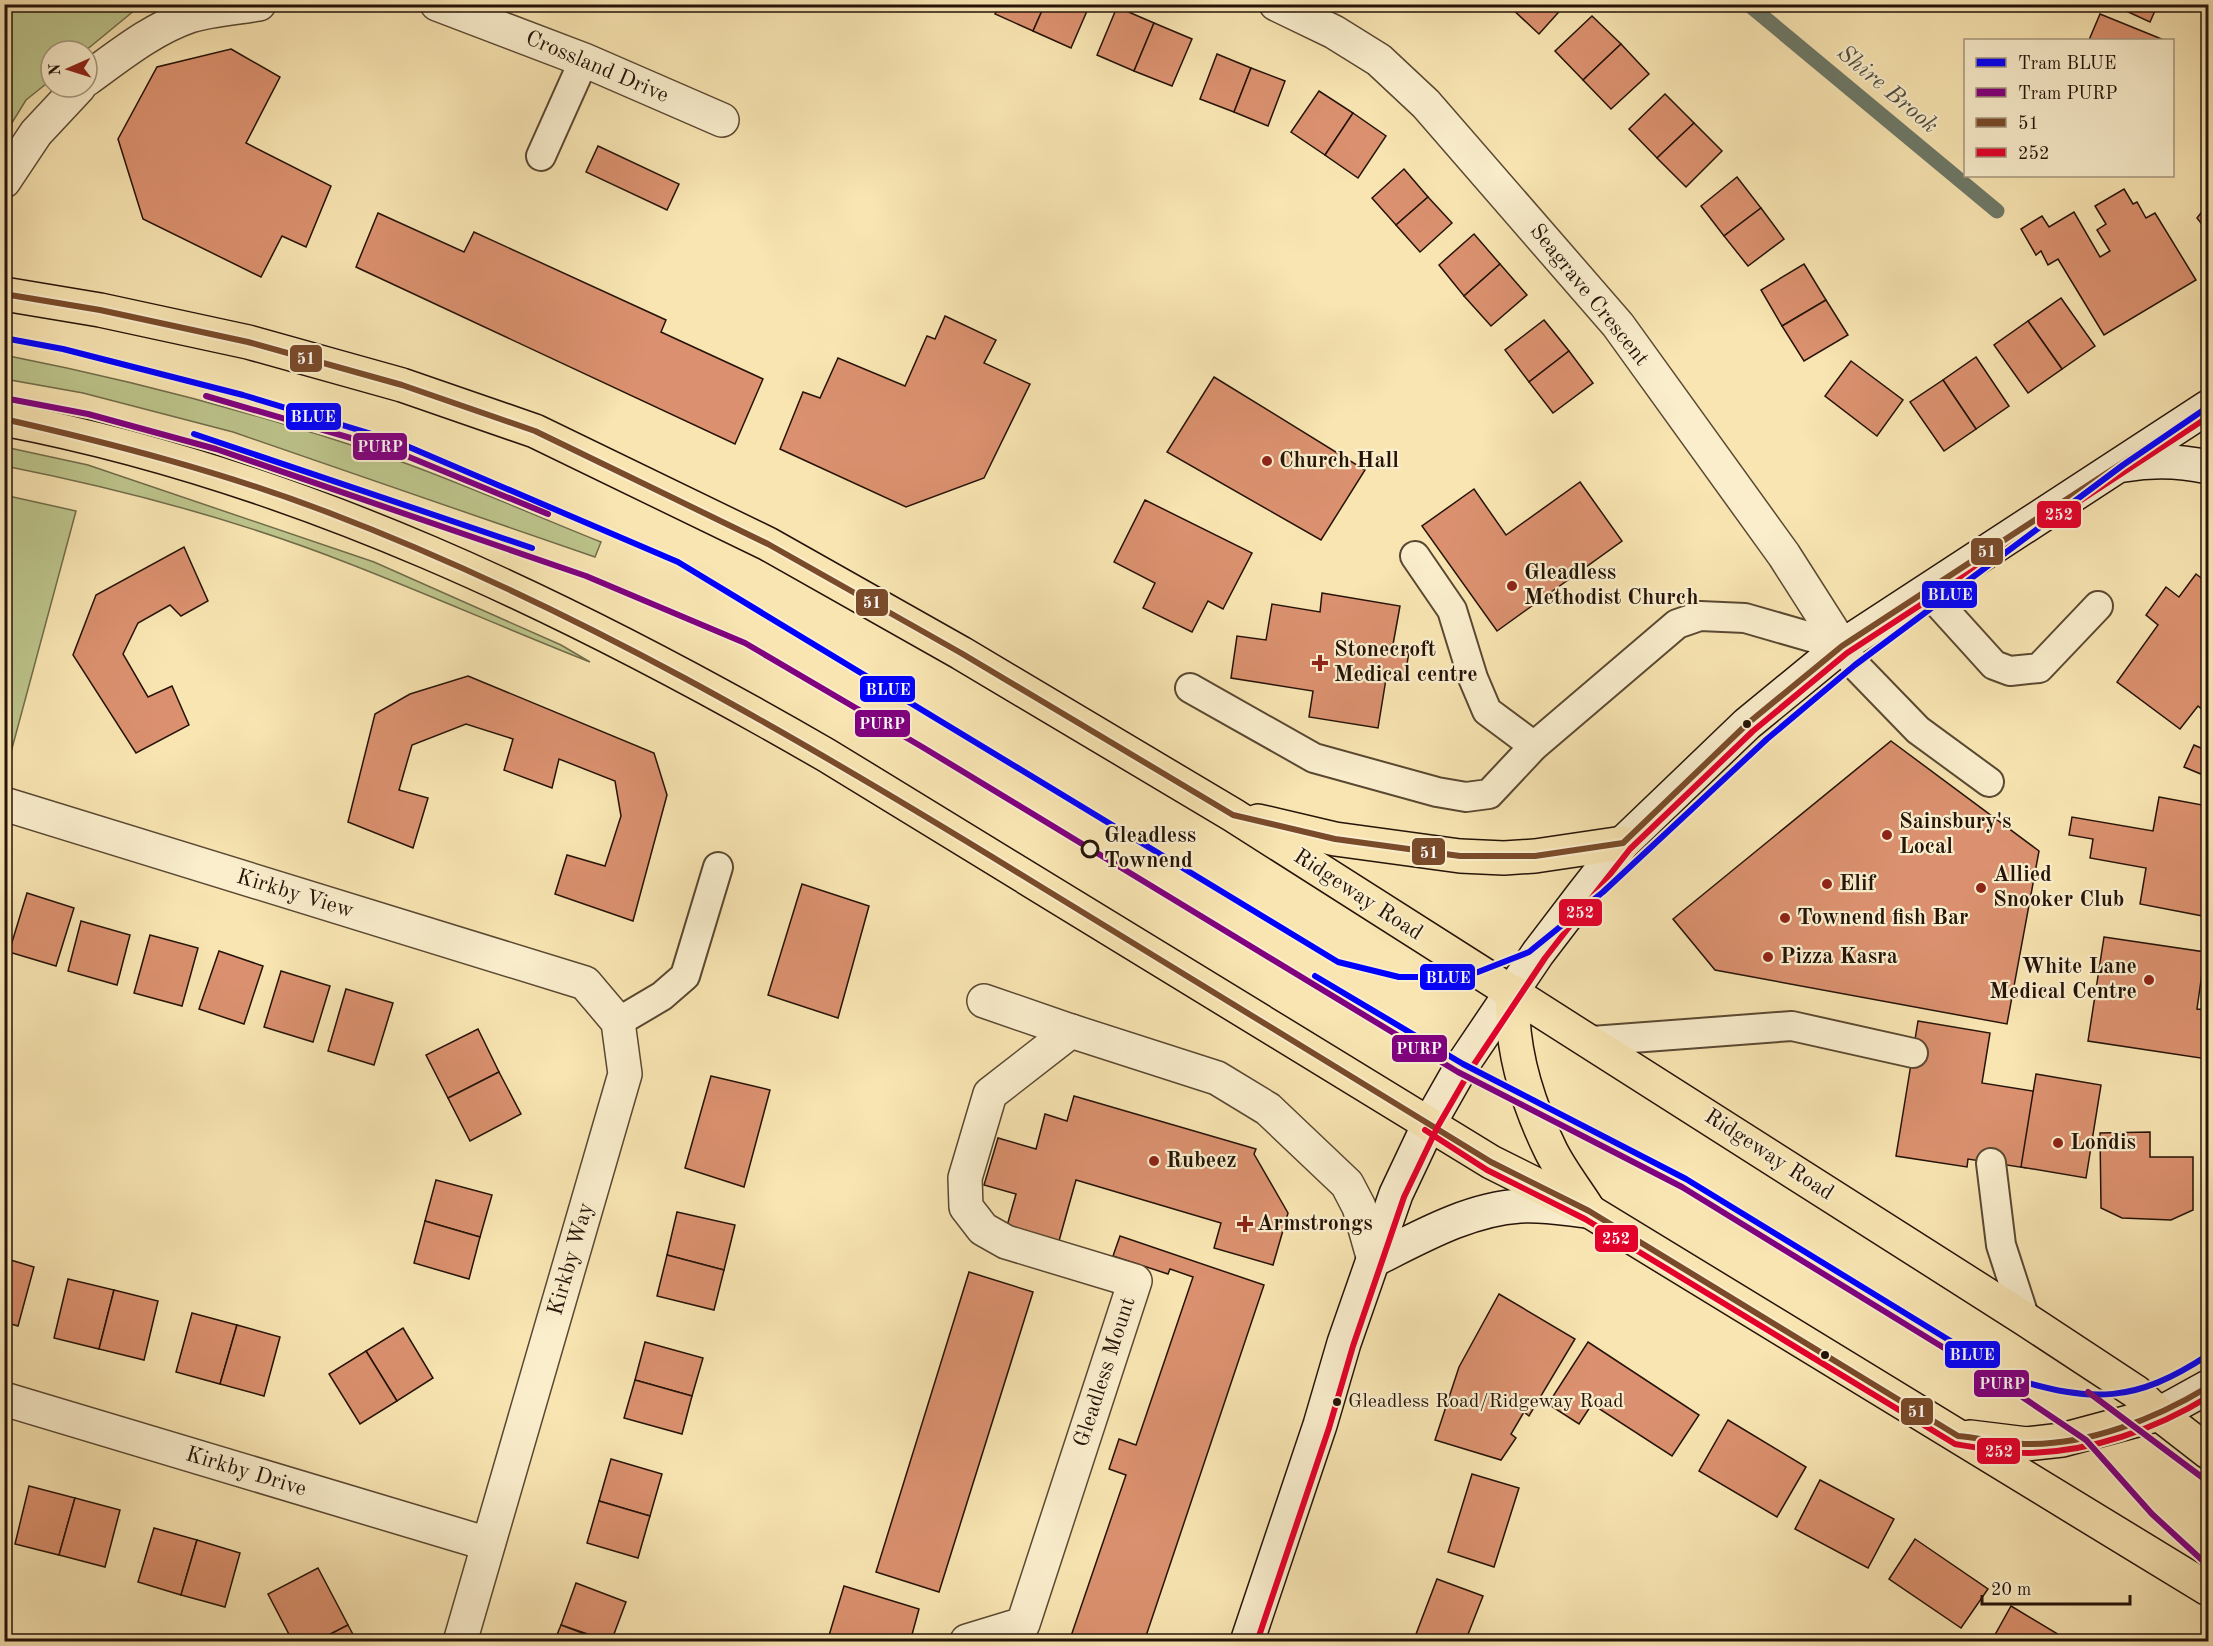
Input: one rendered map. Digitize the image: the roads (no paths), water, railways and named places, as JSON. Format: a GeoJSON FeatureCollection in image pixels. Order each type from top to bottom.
{"type":"FeatureCollection","features":[{"type":"Feature","properties":{"kind":"highway","name":"Ridgeway Road"},"geometry":{"type":"LineString","coordinates":[[4,294],[100,310],[248,342],[402,385],[534,431],[768,544],[961,653],[1233,815],[1592,1041],[2136,1392],[2159,1414],[2208,1452]]}},
{"type":"Feature","properties":{"kind":"highway"},"geometry":{"type":"LineString","coordinates":[[4,419],[63,430],[198,466],[435,555],[585,623],[726,697],[826,754],[1491,1161],[1589,1210],[2208,1589]]}},
{"type":"Feature","properties":{"kind":"highway"},"geometry":{"type":"LineString","coordinates":[[1233,815],[1335,839],[1460,855],[1504,858],[1535,856],[1623,843]]}},
{"type":"Feature","properties":{"kind":"highway"},"geometry":{"type":"LineString","coordinates":[[1513,992],[1512,1023],[1517,1056],[1531,1101],[1552,1152],[1589,1210]]}},
{"type":"Feature","properties":{"kind":"highway"},"geometry":{"type":"LineString","coordinates":[[1958,1436],[2027,1444],[2062,1440],[2159,1414]]}},
{"type":"Feature","properties":{"kind":"street"},"geometry":{"type":"LineString","coordinates":[[99,71],[157,31],[204,8],[259,4]]}},
{"type":"Feature","properties":{"kind":"street","name":"Crossland Drive"},"geometry":{"type":"LineString","coordinates":[[437,4],[584,60],[723,120]]}},
{"type":"Feature","properties":{"kind":"street","name":"Seagrave Crescent"},"geometry":{"type":"LineString","coordinates":[[1276,4],[1334,32],[1379,60],[1441,121],[1618,325],[1784,555],[1842,646]]}},
{"type":"Feature","properties":{"kind":"street"},"geometry":{"type":"LineString","coordinates":[[4,181],[36,133],[68,99]]}},
{"type":"Feature","properties":{"kind":"street"},"geometry":{"type":"LineString","coordinates":[[1247,1641],[1320,1425],[1344,1343],[1396,1194],[1430,1122],[1463,1064],[1538,953],[1623,843],[1747,724],[1842,646],[2123,465],[2208,407]]}},
{"type":"Feature","properties":{"kind":"street"},"geometry":{"type":"LineString","coordinates":[[2123,465],[2142,462],[2184,462],[2208,467]]}},
{"type":"Feature","properties":{"kind":"street","name":"Kirkby View"},"geometry":{"type":"LineString","coordinates":[[4,804],[585,983],[618,1022]]}},
{"type":"Feature","properties":{"kind":"street"},"geometry":{"type":"LineString","coordinates":[[984,1001],[1217,1078],[1268,1109],[1347,1184],[1359,1207],[1374,1260]]}},
{"type":"Feature","properties":{"kind":"street","name":"Kirkby Way"},"geometry":{"type":"LineString","coordinates":[[460,1641],[626,1074],[618,1022]]}},
{"type":"Feature","properties":{"kind":"street","name":"Gleadless Mount"},"geometry":{"type":"LineString","coordinates":[[967,1641],[1023,1624],[1135,1281],[1006,1242],[983,1229],[966,1207],[965,1178],[990,1094],[1071,1031]]}},
{"type":"Feature","properties":{"kind":"street"},"geometry":{"type":"LineString","coordinates":[[1374,1260],[1423,1235],[1487,1211],[1521,1206],[1589,1210]]}},
{"type":"Feature","properties":{"kind":"street"},"geometry":{"type":"LineString","coordinates":[[2159,1414],[2208,1387]]}},
{"type":"Feature","properties":{"kind":"street","name":"Kirkby Drive"},"geometry":{"type":"LineString","coordinates":[[4,1400],[488,1544]]}},
{"type":"Feature","properties":{"kind":"lane"},"geometry":{"type":"LineString","coordinates":[[541,156],[584,60]]}},
{"type":"Feature","properties":{"kind":"lane"},"geometry":{"type":"LineString","coordinates":[[1415,556],[1452,610],[1473,678],[1487,711],[1534,746]]}},
{"type":"Feature","properties":{"kind":"lane"},"geometry":{"type":"LineString","coordinates":[[1927,591],[1994,665],[2010,671],[2039,668],[2098,606]]}},
{"type":"Feature","properties":{"kind":"lane"},"geometry":{"type":"LineString","coordinates":[[1190,688],[1314,758],[1364,773],[1466,796],[1489,794],[1534,746],[1677,624],[1700,616],[1745,618],[1842,646],[1855,665],[1918,730],[1989,782]]}},
{"type":"Feature","properties":{"kind":"lane"},"geometry":{"type":"LineString","coordinates":[[618,1022],[662,996],[685,976],[718,867]]}},
{"type":"Feature","properties":{"kind":"lane"},"geometry":{"type":"LineString","coordinates":[[1592,1041],[1792,1026],[1913,1053]]}},
{"type":"Feature","properties":{"kind":"lane"},"geometry":{"type":"LineString","coordinates":[[1991,1163],[2001,1245],[2025,1319]]}},
{"type":"Feature","properties":{"kind":"waterway","name":"Shire Brook"},"geometry":{"type":"LineString","coordinates":[[1748,4],[1997,211]]}},
{"type":"Feature","properties":{"kind":"tram line","name":"BLUE"},"geometry":{"type":"LineString","coordinates":[[4,338],[63,349],[243,395],[395,441],[678,562],[1338,962],[1399,977],[1449,977],[1478,972],[1529,952],[1603,892],[1767,739],[1855,665],[2123,465],[2208,407]]}},
{"type":"Feature","properties":{"kind":"tram line","name":"PURP"},"geometry":{"type":"LineString","coordinates":[[206,396],[392,450],[548,514]]}},
{"type":"Feature","properties":{"kind":"tram line","name":"PURP"},"geometry":{"type":"LineString","coordinates":[[4,398],[88,414],[216,449],[586,576],[745,643],[924,748],[1458,1072],[1682,1187],[2006,1386],[2086,1440],[2152,1514],[2202,1560]]}},
{"type":"Feature","properties":{"kind":"tram line","name":"BLUE"},"geometry":{"type":"LineString","coordinates":[[194,434],[532,548]]}},
{"type":"Feature","properties":{"kind":"tram line","name":"BLUE"},"geometry":{"type":"LineString","coordinates":[[1315,976],[1463,1064],[1686,1179],[2011,1378],[2066,1392],[2113,1394],[2135,1390],[2158,1382],[2208,1355]]}},
{"type":"Feature","properties":{"kind":"tram line","name":"PURP"},"geometry":{"type":"LineString","coordinates":[[2088,1392],[2203,1478]]}},
{"type":"Feature","properties":{"kind":"place","name":"Church Hall"},"geometry":{"type":"Point","coordinates":[1267,461]}},
{"type":"Feature","properties":{"kind":"place","name":"Gleadless Methodist Church"},"geometry":{"type":"Point","coordinates":[1512,586]}},
{"type":"Feature","properties":{"kind":"place","name":"Stonecroft Medical centre"},"geometry":{"type":"Point","coordinates":[1320,663]}},
{"type":"Feature","properties":{"kind":"place","name":"Sainsbury's Local"},"geometry":{"type":"Point","coordinates":[1887,835]}},
{"type":"Feature","properties":{"kind":"place","name":"Gleadless Townend"},"geometry":{"type":"Point","coordinates":[1090,849]}},
{"type":"Feature","properties":{"kind":"place","name":"Elif"},"geometry":{"type":"Point","coordinates":[1827,884]}},
{"type":"Feature","properties":{"kind":"place","name":"Allied Snooker Club"},"geometry":{"type":"Point","coordinates":[1981,888]}},
{"type":"Feature","properties":{"kind":"place","name":"Townend fish Bar"},"geometry":{"type":"Point","coordinates":[1785,918]}},
{"type":"Feature","properties":{"kind":"place","name":"Pizza Kasra"},"geometry":{"type":"Point","coordinates":[1768,957]}},
{"type":"Feature","properties":{"kind":"place","name":"White Lane Medical Centre"},"geometry":{"type":"Point","coordinates":[2149,980]}},
{"type":"Feature","properties":{"kind":"place","name":"Londis"},"geometry":{"type":"Point","coordinates":[2058,1143]}},
{"type":"Feature","properties":{"kind":"place","name":"Rubeez"},"geometry":{"type":"Point","coordinates":[1154,1161]}},
{"type":"Feature","properties":{"kind":"place","name":"Armstrongs"},"geometry":{"type":"Point","coordinates":[1245,1224]}},
{"type":"Feature","properties":{"kind":"place","name":"Gleadless Road/Ridgeway Road"},"geometry":{"type":"Point","coordinates":[1337,1402]}}]}
